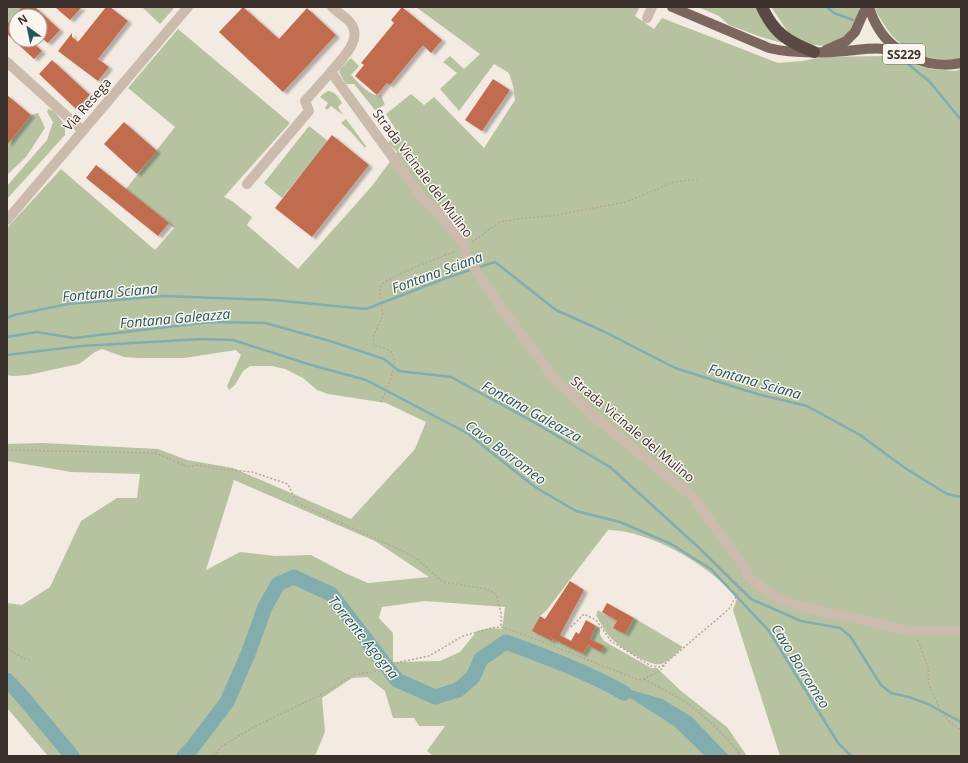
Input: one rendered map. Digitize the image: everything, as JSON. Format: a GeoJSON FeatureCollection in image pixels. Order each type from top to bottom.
{"type":"FeatureCollection","features":[{"type":"Feature","properties":{"kind":"highway"},"geometry":{"type":"LineString","coordinates":[[762,7],[784,38],[798,46],[818,52]]}},
{"type":"Feature","properties":{"kind":"main road"},"geometry":{"type":"LineString","coordinates":[[672,7],[769,48],[782,51],[818,52],[873,48],[903,53]]}},
{"type":"Feature","properties":{"kind":"main road"},"geometry":{"type":"LineString","coordinates":[[818,52],[846,41],[855,32],[866,7]]}},
{"type":"Feature","properties":{"kind":"main road","name":"SS229"},"geometry":{"type":"LineString","coordinates":[[869,7],[875,22],[887,40],[903,53],[926,63],[950,66],[961,63]]}},
{"type":"Feature","properties":{"kind":"street","name":"Via Resega"},"geometry":{"type":"LineString","coordinates":[[7,220],[188,7]]}},
{"type":"Feature","properties":{"kind":"street"},"geometry":{"type":"LineString","coordinates":[[248,184],[309,112],[305,101],[353,45],[355,37],[353,29],[349,22],[332,7]]}},
{"type":"Feature","properties":{"kind":"street"},"geometry":{"type":"LineString","coordinates":[[647,18],[652,7]]}},
{"type":"Feature","properties":{"kind":"street"},"geometry":{"type":"LineString","coordinates":[[7,62],[82,130]]}},
{"type":"Feature","properties":{"kind":"street","name":"Strada Vicinale del Mulino"},"geometry":{"type":"LineString","coordinates":[[331,72],[423,199],[432,206],[463,243],[463,248],[475,269],[500,306],[554,378],[596,418],[692,496],[744,568],[746,575],[766,591],[778,598],[799,606],[911,630],[961,631]]}},
{"type":"Feature","properties":{"kind":"path"},"geometry":{"type":"LineString","coordinates":[[381,402],[386,393],[394,366],[394,359],[391,352],[374,345],[373,337],[383,315],[380,288],[382,284],[388,280],[463,248],[500,222],[551,216],[626,202],[674,182],[697,179]]}},
{"type":"Feature","properties":{"kind":"path"},"geometry":{"type":"LineString","coordinates":[[7,450],[156,453],[188,467],[197,465],[252,472],[288,484],[297,503],[416,558],[443,582],[486,589],[496,594],[501,614],[501,627]]}},
{"type":"Feature","properties":{"kind":"path"},"geometry":{"type":"LineString","coordinates":[[571,626],[584,614],[596,620],[611,641],[651,666],[662,667],[729,609],[742,585]]}},
{"type":"Feature","properties":{"kind":"path"},"geometry":{"type":"LineString","coordinates":[[213,756],[222,746],[252,728],[324,693],[355,674],[373,672],[400,662],[429,656],[463,636],[491,628],[501,627],[517,632],[639,680],[660,671],[666,663]]}},
{"type":"Feature","properties":{"kind":"path"},"geometry":{"type":"LineString","coordinates":[[911,630],[919,642],[924,655],[928,668],[929,685],[942,714],[952,724],[961,730]]}},
{"type":"Feature","properties":{"kind":"path"},"geometry":{"type":"LineString","coordinates":[[7,649],[31,661]]}},
{"type":"Feature","properties":{"kind":"path"},"geometry":{"type":"LineString","coordinates":[[644,679],[690,705],[712,723],[741,756]]}},
{"type":"Feature","properties":{"kind":"green space"},"geometry":{"type":"Polygon","coordinates":[[[7,7],[22,7],[8,8],[7,24],[7,7]]]}},
{"type":"Feature","properties":{"kind":"green space"},"geometry":{"type":"Polygon","coordinates":[[[142,7],[175,7],[160,24],[142,7]]]}},
{"type":"Feature","properties":{"kind":"green space"},"geometry":{"type":"Polygon","coordinates":[[[416,7],[640,7],[635,16],[654,29],[662,18],[778,63],[802,61],[822,57],[885,56],[897,58],[908,63],[932,69],[955,71],[961,69],[961,756],[780,756],[733,610],[737,598],[711,574],[695,562],[661,543],[643,536],[608,530],[546,611],[540,616],[533,631],[552,641],[556,634],[567,639],[564,644],[583,654],[588,645],[594,648],[590,639],[596,626],[600,628],[600,635],[604,641],[651,668],[657,668],[681,691],[727,727],[747,756],[433,756],[427,751],[445,726],[419,726],[414,718],[393,718],[385,691],[367,677],[352,678],[322,698],[325,732],[315,756],[48,756],[7,708],[7,603],[22,605],[50,587],[81,521],[117,498],[137,498],[140,474],[71,472],[7,461],[7,444],[43,443],[158,449],[187,460],[233,468],[351,519],[415,449],[426,422],[386,403],[328,394],[317,390],[303,378],[285,369],[272,366],[250,366],[243,371],[235,385],[229,390],[227,386],[241,355],[236,350],[184,358],[140,358],[124,357],[102,349],[95,352],[79,364],[28,375],[7,375],[7,228],[61,169],[155,250],[174,228],[126,189],[175,127],[128,88],[178,29],[290,123],[224,197],[232,201],[252,217],[247,225],[298,269],[372,186],[397,152],[388,143],[398,133],[386,114],[411,94],[424,105],[434,97],[484,148],[515,100],[509,73],[494,64],[459,111],[440,89],[457,73],[443,62],[450,56],[464,69],[480,54],[416,7]],[[234,480],[206,570],[240,552],[275,556],[311,555],[368,583],[429,577],[375,541],[234,480]],[[425,601],[382,607],[379,618],[393,633],[393,662],[440,661],[460,652],[477,631],[491,628],[502,629],[505,607],[425,601]]]}},
{"type":"Feature","properties":{"kind":"green space"},"geometry":{"type":"Polygon","coordinates":[[[698,7],[756,7],[767,26],[782,43],[729,25],[719,16],[698,7]]]}},
{"type":"Feature","properties":{"kind":"green space"},"geometry":{"type":"Polygon","coordinates":[[[771,7],[860,7],[856,22],[846,35],[828,46],[813,45],[798,41],[788,32],[771,7]]]}},
{"type":"Feature","properties":{"kind":"green space"},"geometry":{"type":"Polygon","coordinates":[[[875,7],[961,7],[961,58],[949,60],[937,59],[915,53],[896,40],[888,31],[875,7]]]}},
{"type":"Feature","properties":{"kind":"green space"},"geometry":{"type":"Polygon","coordinates":[[[351,58],[359,66],[351,75],[369,92],[381,95],[385,105],[375,110],[354,84],[346,84],[339,72],[351,58]]]}},
{"type":"Feature","properties":{"kind":"green space"},"geometry":{"type":"Polygon","coordinates":[[[328,91],[335,94],[342,103],[338,107],[343,115],[331,106],[327,110],[325,108],[328,103],[320,97],[328,91]]]}},
{"type":"Feature","properties":{"kind":"green space"},"geometry":{"type":"Polygon","coordinates":[[[48,109],[54,111],[65,125],[65,135],[7,199],[7,186],[47,140],[53,122],[47,112],[48,109]]]}},
{"type":"Feature","properties":{"kind":"green space"},"geometry":{"type":"Polygon","coordinates":[[[38,113],[45,128],[26,157],[7,175],[7,145],[31,115],[38,113]]]}},
{"type":"Feature","properties":{"kind":"green space"},"geometry":{"type":"Polygon","coordinates":[[[346,119],[366,146],[365,148],[341,123],[346,119]]]}},
{"type":"Feature","properties":{"kind":"green space"},"geometry":{"type":"Polygon","coordinates":[[[309,126],[328,141],[282,198],[264,183],[309,126]]]}},
{"type":"Feature","properties":{"kind":"green space"},"geometry":{"type":"Polygon","coordinates":[[[598,610],[617,621],[614,628],[625,634],[634,618],[683,647],[664,663],[650,663],[623,648],[611,638],[596,615],[598,610]]]}},
{"type":"Feature","properties":{"kind":"water"},"geometry":{"type":"Polygon","coordinates":[[[607,683],[662,699],[692,717],[729,756],[705,756],[674,726],[607,683]]]}},
{"type":"Feature","properties":{"kind":"building"},"geometry":{"type":"Polygon","coordinates":[[[35,7],[36,8],[21,8],[35,7]]]}},
{"type":"Feature","properties":{"kind":"building"},"geometry":{"type":"Polygon","coordinates":[[[55,7],[82,7],[70,20],[55,7]]]}},
{"type":"Feature","properties":{"kind":"building"},"geometry":{"type":"Polygon","coordinates":[[[106,7],[110,7],[128,21],[98,59],[109,67],[98,81],[58,51],[72,33],[72,37],[78,42],[106,7]]]}},
{"type":"Feature","properties":{"kind":"building"},"geometry":{"type":"Polygon","coordinates":[[[243,7],[279,39],[307,8],[336,35],[283,92],[219,32],[243,7]]]}},
{"type":"Feature","properties":{"kind":"building"},"geometry":{"type":"Polygon","coordinates":[[[402,7],[442,40],[431,53],[423,45],[390,85],[387,83],[377,95],[355,76],[364,65],[361,63],[394,23],[391,20],[402,7]]]}},
{"type":"Feature","properties":{"kind":"building"},"geometry":{"type":"Polygon","coordinates":[[[48,19],[60,30],[48,43],[48,19]]]}},
{"type":"Feature","properties":{"kind":"building"},"geometry":{"type":"Polygon","coordinates":[[[8,23],[8,35],[7,34],[8,23]]]}},
{"type":"Feature","properties":{"kind":"building"},"geometry":{"type":"Polygon","coordinates":[[[22,48],[39,48],[42,51],[34,59],[22,48]]]}},
{"type":"Feature","properties":{"kind":"building"},"geometry":{"type":"Polygon","coordinates":[[[52,60],[90,95],[76,109],[39,74],[52,60]]]}},
{"type":"Feature","properties":{"kind":"building"},"geometry":{"type":"Polygon","coordinates":[[[493,79],[510,90],[482,131],[465,120],[493,79]]]}},
{"type":"Feature","properties":{"kind":"building"},"geometry":{"type":"Polygon","coordinates":[[[7,95],[31,115],[7,145],[7,95]]]}},
{"type":"Feature","properties":{"kind":"building"},"geometry":{"type":"Polygon","coordinates":[[[124,122],[157,151],[137,174],[104,144],[124,122]]]}},
{"type":"Feature","properties":{"kind":"building"},"geometry":{"type":"Polygon","coordinates":[[[332,135],[369,165],[312,237],[275,208],[332,135]]]}},
{"type":"Feature","properties":{"kind":"building"},"geometry":{"type":"Polygon","coordinates":[[[96,165],[169,223],[158,236],[86,178],[96,165]]]}},
{"type":"Feature","properties":{"kind":"building"},"geometry":{"type":"Polygon","coordinates":[[[570,581],[584,590],[560,635],[571,641],[576,632],[579,634],[586,620],[596,626],[590,639],[604,646],[601,652],[588,645],[583,654],[553,639],[552,641],[532,631],[540,616],[545,619],[570,581]]]}},
{"type":"Feature","properties":{"kind":"building"},"geometry":{"type":"Polygon","coordinates":[[[607,603],[634,618],[625,634],[613,628],[617,621],[602,612],[607,603]]]}},
{"type":"Feature","properties":{"kind":"waterway"},"geometry":{"type":"LineString","coordinates":[[827,7],[834,13],[853,20]]}},
{"type":"Feature","properties":{"kind":"waterway"},"geometry":{"type":"LineString","coordinates":[[903,60],[930,82],[961,120]]}},
{"type":"Feature","properties":{"kind":"waterway","name":"Fontana Sciana"},"geometry":{"type":"LineString","coordinates":[[477,268],[495,262],[556,310],[605,332],[675,368],[757,394],[807,406],[860,435],[905,468],[947,494],[961,497]]}},
{"type":"Feature","properties":{"kind":"waterway","name":"Fontana Sciana"},"geometry":{"type":"LineString","coordinates":[[7,318],[14,315],[68,304],[164,296],[273,300],[366,309],[473,269]]}},
{"type":"Feature","properties":{"kind":"waterway","name":"Fontana Galeazza"},"geometry":{"type":"LineString","coordinates":[[7,337],[37,332],[74,338],[210,322],[265,323],[330,341],[384,359],[399,371],[451,377],[530,420],[610,467],[696,545],[751,599],[801,621],[840,628],[850,636],[881,685],[891,693],[909,697],[928,704],[961,722]]}},
{"type":"Feature","properties":{"kind":"waterway","name":"Cavo Borromeo"},"geometry":{"type":"LineString","coordinates":[[7,355],[81,346],[202,339],[233,340],[308,364],[366,380],[467,433],[535,487],[576,511],[620,522],[671,544],[711,569],[769,631],[838,743],[851,756]]}},
{"type":"Feature","properties":{"kind":"waterway","name":"Torrente Agogna"},"geometry":{"type":"LineString","coordinates":[[184,756],[192,748],[227,702],[248,654],[265,607],[278,584],[294,577],[331,594],[397,680],[435,697],[458,690],[473,677],[481,659],[506,642],[551,659],[610,685],[624,693]]}},
{"type":"Feature","properties":{"kind":"waterway","name":"Torrente Agogna"},"geometry":{"type":"LineString","coordinates":[[7,680],[72,756]]}}]}
